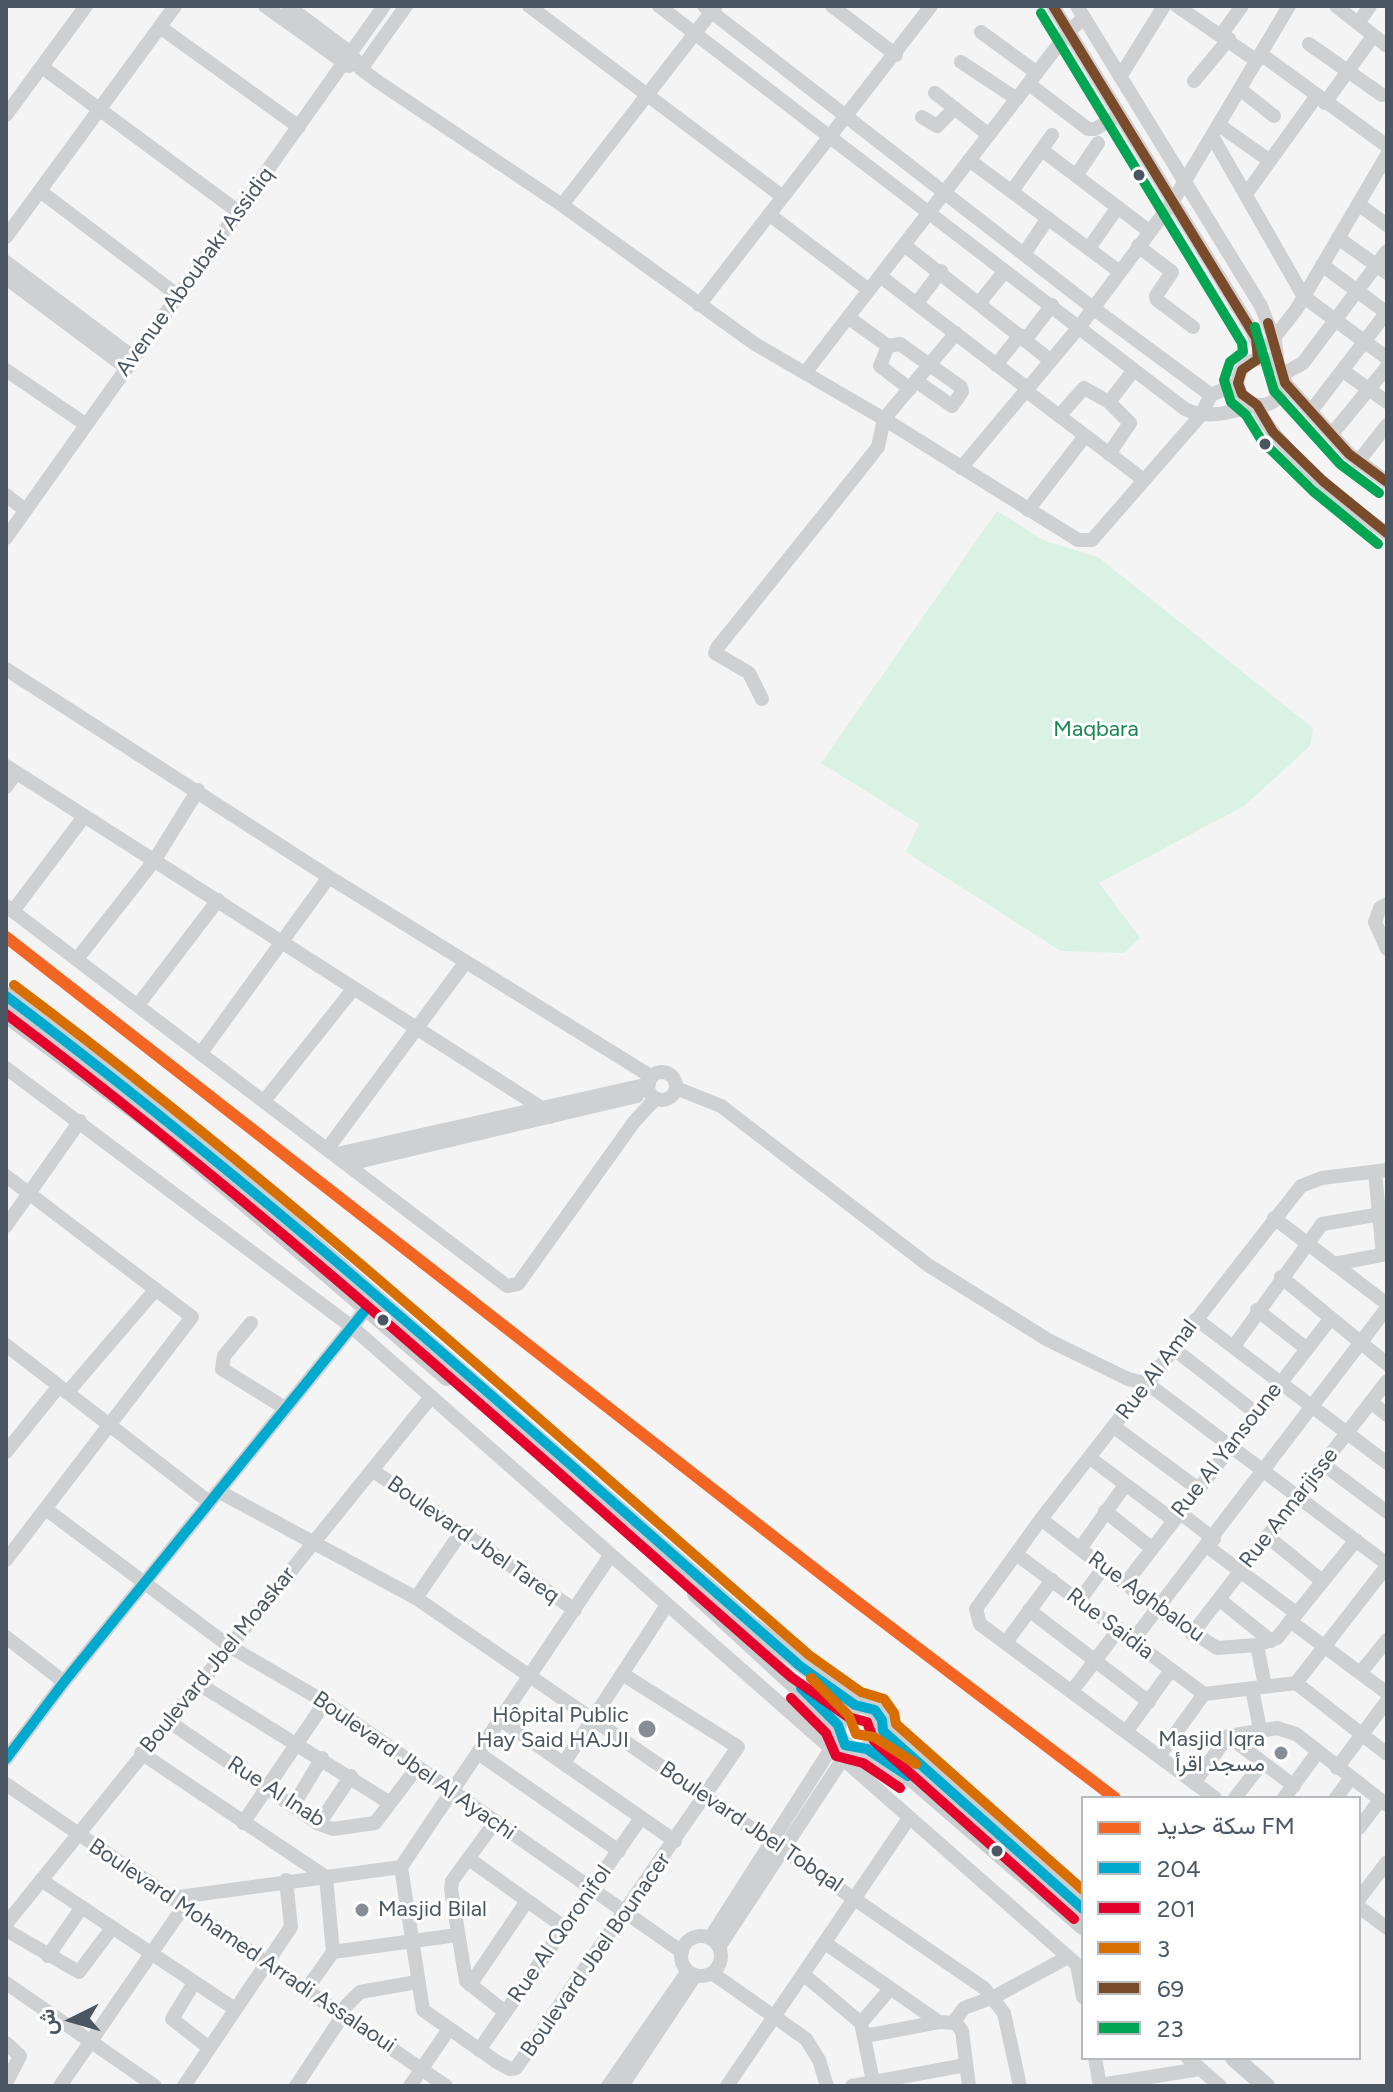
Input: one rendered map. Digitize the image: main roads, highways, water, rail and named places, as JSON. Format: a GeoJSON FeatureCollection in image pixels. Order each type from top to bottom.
{"type":"FeatureCollection","features":[{"type":"Feature","properties":{"kind":"main road"},"geometry":{"type":"LineString","coordinates":[[6,996],[138,1095],[235,1175],[739,1615],[855,1705],[875,1710],[882,1720],[883,1731],[878,1742],[845,1745]]}},
{"type":"Feature","properties":{"kind":"main road"},"geometry":{"type":"LineString","coordinates":[[6,1014],[153,1124],[367,1308],[792,1679],[845,1745],[914,1780],[1081,1924]]}},
{"type":"Feature","properties":{"kind":"main road"},"geometry":{"type":"LineString","coordinates":[[845,1745],[844,1712],[855,1705]]}},
{"type":"Feature","properties":{"kind":"main road"},"geometry":{"type":"LineString","coordinates":[[883,1731],[1081,1907]]}},
{"type":"Feature","properties":{"kind":"main road"},"geometry":{"type":"LineString","coordinates":[[1236,2060],[1266,2086]]}},
{"type":"Feature","properties":{"kind":"main road"},"geometry":{"type":"LineString","coordinates":[[1253,2060],[1283,2086]]}},
{"type":"Feature","properties":{"kind":"rail line","name":"FM"},"geometry":{"type":"LineString","coordinates":[[6,937],[852,1598],[1112,1796]]}},
{"type":"Feature","properties":{"kind":"place","name":"Hôpital Public Hay Said HAJJI"},"geometry":{"type":"Point","coordinates":[647,1729]}},
{"type":"Feature","properties":{"kind":"place","name":"Masjid Iqra مسجد اقرأ"},"geometry":{"type":"Point","coordinates":[1281,1753]}},
{"type":"Feature","properties":{"kind":"place","name":"Masjid Bilal"},"geometry":{"type":"Point","coordinates":[362,1910]}},
{"type":"Feature","properties":{"kind":"park label","name":"Maqbara"},"geometry":{"type":"Point","coordinates":[1096,730]}}]}
